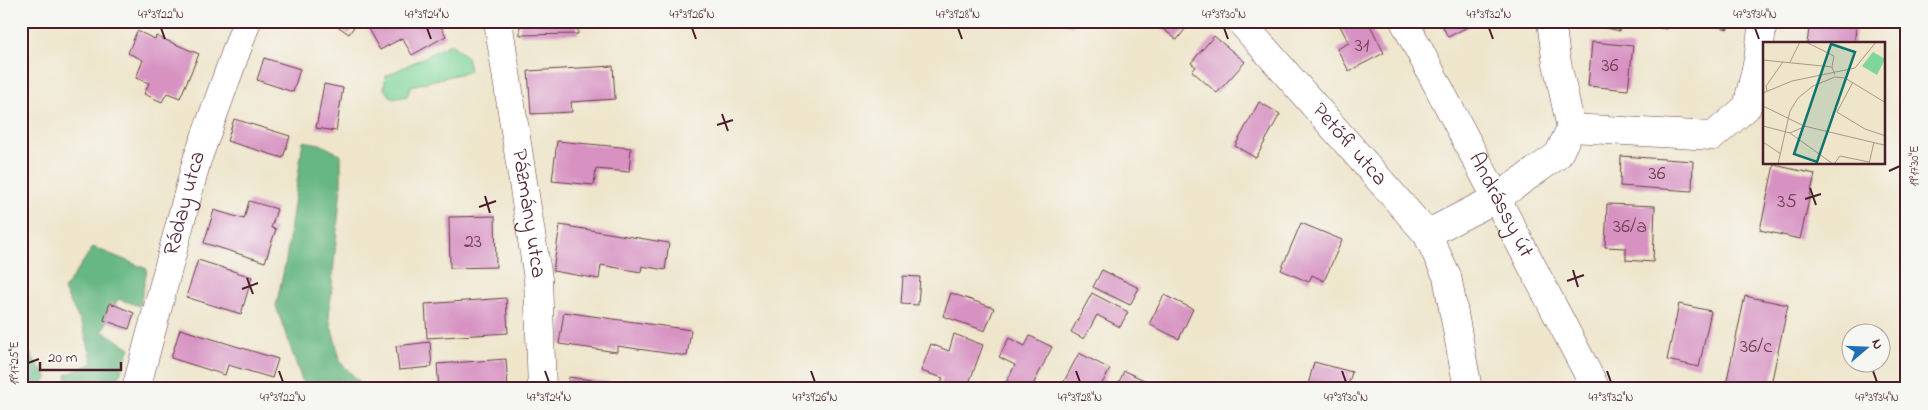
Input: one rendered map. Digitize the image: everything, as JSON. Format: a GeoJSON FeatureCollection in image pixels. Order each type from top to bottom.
{"type":"FeatureCollection","features":[{"type":"Feature","properties":{"kind":"street","name":"Ráday utca"},"geometry":{"type":"LineString","coordinates":[[136,389],[197,160],[247,21]]}},
{"type":"Feature","properties":{"kind":"street","name":"Petőfi utca"},"geometry":{"type":"LineString","coordinates":[[1240,21],[1426,234],[1447,276],[1468,389]]}},
{"type":"Feature","properties":{"kind":"street","name":"Andrássy út"},"geometry":{"type":"LineString","coordinates":[[1404,21],[1596,389]]}},
{"type":"Feature","properties":{"kind":"street"},"geometry":{"type":"LineString","coordinates":[[1426,234],[1497,198],[1558,155],[1571,128],[1556,58],[1551,21]]}},
{"type":"Feature","properties":{"kind":"street"},"geometry":{"type":"LineString","coordinates":[[1571,128],[1714,136],[1747,106],[1758,60],[1763,21]]}},
{"type":"Feature","properties":{"kind":"street","name":"Pázmány utca"},"geometry":{"type":"LineString","coordinates":[[494,28],[538,279],[542,389]]}},
{"type":"Feature","properties":{"kind":"green space"},"geometry":{"type":"Polygon","coordinates":[[[451,44],[467,57],[470,71],[411,86],[407,96],[393,99],[384,89],[386,76],[451,44]]]}},
{"type":"Feature","properties":{"kind":"green space"},"geometry":{"type":"Polygon","coordinates":[[[303,141],[320,144],[341,155],[341,186],[329,318],[341,363],[367,389],[305,389],[276,306],[286,260],[303,141]]]}},
{"type":"Feature","properties":{"kind":"green space"},"geometry":{"type":"Polygon","coordinates":[[[93,247],[147,269],[140,306],[118,299],[102,331],[130,348],[114,389],[82,389],[67,384],[66,375],[93,363],[83,327],[64,290],[93,247]]]}},
{"type":"Feature","properties":{"kind":"green space"},"geometry":{"type":"Polygon","coordinates":[[[21,342],[48,378],[38,389],[21,389],[21,342]]]}},
{"type":"Feature","properties":{"kind":"building"},"geometry":{"type":"Polygon","coordinates":[[[330,21],[358,21],[349,34],[330,21]]]}},
{"type":"Feature","properties":{"kind":"building"},"geometry":{"type":"Polygon","coordinates":[[[381,21],[438,21],[446,36],[412,55],[402,38],[380,50],[368,29],[381,21]]]}},
{"type":"Feature","properties":{"kind":"building"},"geometry":{"type":"Polygon","coordinates":[[[520,21],[577,21],[578,34],[520,35],[520,21]]]}},
{"type":"Feature","properties":{"kind":"building"},"geometry":{"type":"Polygon","coordinates":[[[663,21],[680,21],[679,26],[663,21]]]}},
{"type":"Feature","properties":{"kind":"building"},"geometry":{"type":"Polygon","coordinates":[[[817,21],[841,21],[838,29],[817,21]]]}},
{"type":"Feature","properties":{"kind":"building"},"geometry":{"type":"Polygon","coordinates":[[[1060,21],[1075,21],[1072,27],[1060,21]]]}},
{"type":"Feature","properties":{"kind":"building"},"geometry":{"type":"Polygon","coordinates":[[[1153,21],[1191,21],[1177,40],[1153,21]]]}},
{"type":"Feature","properties":{"kind":"building"},"geometry":{"type":"Polygon","coordinates":[[[1349,21],[1368,21],[1384,53],[1349,71],[1337,49],[1349,43],[1340,26],[1349,21]]]}},
{"type":"Feature","properties":{"kind":"building"},"geometry":{"type":"Polygon","coordinates":[[[1440,21],[1480,21],[1448,37],[1440,21]]]}},
{"type":"Feature","properties":{"kind":"building"},"geometry":{"type":"Polygon","coordinates":[[[1575,21],[1622,21],[1620,31],[1575,21]]]}},
{"type":"Feature","properties":{"kind":"building"},"geometry":{"type":"Polygon","coordinates":[[[1629,21],[1667,21],[1666,29],[1629,21]]]}},
{"type":"Feature","properties":{"kind":"building"},"geometry":{"type":"Polygon","coordinates":[[[1693,21],[1729,21],[1728,29],[1693,21]]]}},
{"type":"Feature","properties":{"kind":"building"},"geometry":{"type":"Polygon","coordinates":[[[1810,21],[1857,21],[1854,42],[1807,42],[1810,21]]]}},
{"type":"Feature","properties":{"kind":"building"},"geometry":{"type":"Polygon","coordinates":[[[137,31],[155,39],[156,36],[199,54],[180,98],[167,93],[162,102],[144,94],[149,83],[136,78],[143,60],[128,53],[137,31]]]}},
{"type":"Feature","properties":{"kind":"building"},"geometry":{"type":"Polygon","coordinates":[[[1214,36],[1245,62],[1217,93],[1192,71],[1196,67],[1191,63],[1214,36]]]}},
{"type":"Feature","properties":{"kind":"building"},"geometry":{"type":"Polygon","coordinates":[[[1592,42],[1633,46],[1628,90],[1588,86],[1592,42]]]}},
{"type":"Feature","properties":{"kind":"building"},"geometry":{"type":"Polygon","coordinates":[[[264,58],[300,69],[293,92],[257,80],[264,58]]]}},
{"type":"Feature","properties":{"kind":"building"},"geometry":{"type":"Polygon","coordinates":[[[613,66],[615,99],[571,102],[572,112],[531,114],[528,71],[613,66]]]}},
{"type":"Feature","properties":{"kind":"building"},"geometry":{"type":"Polygon","coordinates":[[[21,77],[30,79],[24,101],[21,100],[21,77]]]}},
{"type":"Feature","properties":{"kind":"building"},"geometry":{"type":"Polygon","coordinates":[[[324,84],[343,88],[336,131],[316,128],[324,84]]]}},
{"type":"Feature","properties":{"kind":"building"},"geometry":{"type":"Polygon","coordinates":[[[1259,102],[1280,114],[1256,158],[1235,146],[1259,102]]]}},
{"type":"Feature","properties":{"kind":"building"},"geometry":{"type":"Polygon","coordinates":[[[234,119],[290,136],[283,158],[227,141],[234,119]]]}},
{"type":"Feature","properties":{"kind":"building"},"geometry":{"type":"Polygon","coordinates":[[[557,141],[631,148],[629,172],[596,169],[594,185],[552,181],[557,141]]]}},
{"type":"Feature","properties":{"kind":"building"},"geometry":{"type":"Polygon","coordinates":[[[1621,156],[1693,161],[1692,191],[1620,186],[1621,156]]]}},
{"type":"Feature","properties":{"kind":"building"},"geometry":{"type":"Polygon","coordinates":[[[1774,165],[1815,174],[1800,239],[1760,230],[1774,165]]]}},
{"type":"Feature","properties":{"kind":"building"},"geometry":{"type":"Polygon","coordinates":[[[249,201],[277,209],[271,228],[276,229],[265,262],[204,243],[214,210],[244,219],[249,201]]]}},
{"type":"Feature","properties":{"kind":"building"},"geometry":{"type":"Polygon","coordinates":[[[1607,204],[1655,206],[1653,262],[1626,260],[1626,248],[1605,247],[1607,204]]]}},
{"type":"Feature","properties":{"kind":"building"},"geometry":{"type":"Polygon","coordinates":[[[495,216],[496,267],[450,268],[449,217],[495,216]]]}},
{"type":"Feature","properties":{"kind":"building"},"geometry":{"type":"Polygon","coordinates":[[[1301,223],[1342,240],[1324,281],[1312,275],[1309,282],[1281,270],[1301,223]]]}},
{"type":"Feature","properties":{"kind":"building"},"geometry":{"type":"Polygon","coordinates":[[[560,225],[669,243],[665,270],[642,266],[641,272],[601,265],[599,279],[553,271],[560,225]]]}},
{"type":"Feature","properties":{"kind":"building"},"geometry":{"type":"Polygon","coordinates":[[[198,260],[252,277],[241,314],[186,297],[198,260]]]}},
{"type":"Feature","properties":{"kind":"building"},"geometry":{"type":"Polygon","coordinates":[[[1102,270],[1139,288],[1130,305],[1093,287],[1102,270]]]}},
{"type":"Feature","properties":{"kind":"building"},"geometry":{"type":"Polygon","coordinates":[[[903,276],[920,277],[918,305],[901,304],[903,276]]]}},
{"type":"Feature","properties":{"kind":"building"},"geometry":{"type":"Polygon","coordinates":[[[951,293],[994,308],[985,331],[943,316],[951,293]]]}},
{"type":"Feature","properties":{"kind":"building"},"geometry":{"type":"Polygon","coordinates":[[[1092,293],[1128,312],[1120,327],[1097,315],[1084,339],[1071,332],[1092,293]]]}},
{"type":"Feature","properties":{"kind":"building"},"geometry":{"type":"Polygon","coordinates":[[[1164,295],[1193,309],[1179,339],[1149,324],[1164,295]]]}},
{"type":"Feature","properties":{"kind":"building"},"geometry":{"type":"Polygon","coordinates":[[[1745,296],[1788,305],[1770,389],[1725,389],[1745,296]]]}},
{"type":"Feature","properties":{"kind":"building"},"geometry":{"type":"Polygon","coordinates":[[[506,298],[508,333],[427,338],[425,304],[506,298]]]}},
{"type":"Feature","properties":{"kind":"building"},"geometry":{"type":"Polygon","coordinates":[[[110,303],[134,313],[129,329],[104,320],[110,303]]]}},
{"type":"Feature","properties":{"kind":"building"},"geometry":{"type":"Polygon","coordinates":[[[1679,304],[1711,311],[1699,367],[1667,360],[1679,304]]]}},
{"type":"Feature","properties":{"kind":"building"},"geometry":{"type":"Polygon","coordinates":[[[564,312],[691,330],[687,356],[617,346],[617,352],[559,344],[564,312]]]}},
{"type":"Feature","properties":{"kind":"building"},"geometry":{"type":"Polygon","coordinates":[[[180,329],[278,359],[272,378],[228,365],[225,375],[171,358],[180,329]]]}},
{"type":"Feature","properties":{"kind":"building"},"geometry":{"type":"Polygon","coordinates":[[[954,334],[983,345],[967,389],[944,389],[939,387],[943,378],[921,371],[931,344],[949,351],[954,334]]]}},
{"type":"Feature","properties":{"kind":"building"},"geometry":{"type":"Polygon","coordinates":[[[1030,336],[1052,347],[1031,389],[1011,389],[1005,385],[1015,365],[999,357],[1009,338],[1025,346],[1030,336]]]}},
{"type":"Feature","properties":{"kind":"building"},"geometry":{"type":"Polygon","coordinates":[[[430,342],[432,367],[399,370],[396,346],[430,342]]]}},
{"type":"Feature","properties":{"kind":"building"},"geometry":{"type":"Polygon","coordinates":[[[1079,353],[1110,369],[1099,389],[1060,389],[1079,353]]]}},
{"type":"Feature","properties":{"kind":"building"},"geometry":{"type":"Polygon","coordinates":[[[506,359],[508,389],[439,389],[437,364],[506,359]]]}},
{"type":"Feature","properties":{"kind":"building"},"geometry":{"type":"Polygon","coordinates":[[[1314,362],[1352,372],[1347,389],[1307,389],[1314,362]]]}},
{"type":"Feature","properties":{"kind":"building"},"geometry":{"type":"Polygon","coordinates":[[[1124,371],[1158,386],[1156,389],[1116,389],[1124,371]]]}},
{"type":"Feature","properties":{"kind":"building"},"geometry":{"type":"Polygon","coordinates":[[[569,377],[645,387],[645,389],[567,389],[569,377]]]}}]}
